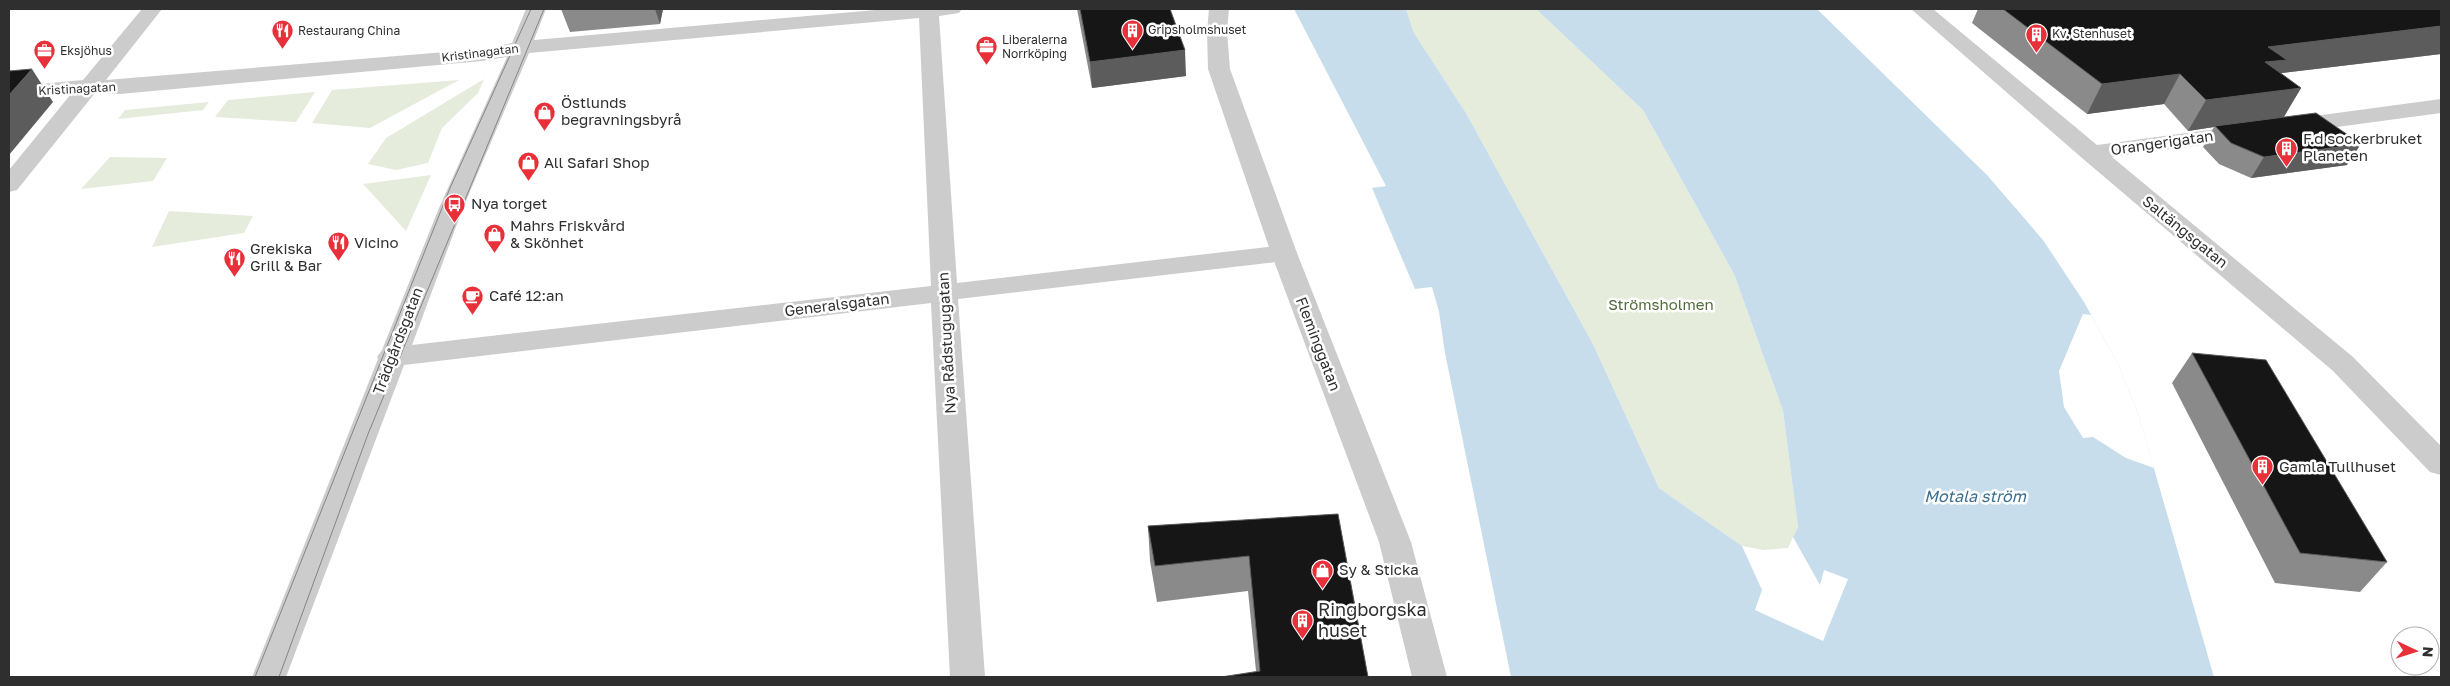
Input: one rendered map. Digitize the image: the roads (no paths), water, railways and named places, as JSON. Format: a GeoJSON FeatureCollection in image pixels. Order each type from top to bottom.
{"type":"FeatureCollection","features":[{"type":"Feature","properties":{"kind":"street"},"geometry":{"type":"LineString","coordinates":[[9,186],[152,9]]}},
{"type":"Feature","properties":{"kind":"street","name":"Trädgårdsgatan"},"geometry":{"type":"LineString","coordinates":[[269,677],[391,357],[451,208],[521,48],[536,9]]}},
{"type":"Feature","properties":{"kind":"street","name":"Kristinagatan"},"geometry":{"type":"LineString","coordinates":[[9,94],[90,86],[120,87],[182,82],[482,55],[521,48],[937,9]]}},
{"type":"Feature","properties":{"kind":"street","name":"Nya Rådstugugatan"},"geometry":{"type":"LineString","coordinates":[[937,9],[944,292],[968,677]]}},
{"type":"Feature","properties":{"kind":"street","name":"Fleminggatan"},"geometry":{"type":"LineString","coordinates":[[1219,9],[1216,31],[1219,68],[1284,253],[1395,542],[1430,677]]}},
{"type":"Feature","properties":{"kind":"street","name":"Saltängsgatan"},"geometry":{"type":"LineString","coordinates":[[1921,9],[2343,364],[2441,464]]}},
{"type":"Feature","properties":{"kind":"street","name":"Orangerigatan"},"geometry":{"type":"LineString","coordinates":[[2090,153],[2441,106]]}},
{"type":"Feature","properties":{"kind":"street","name":"Generalsgatan"},"geometry":{"type":"LineString","coordinates":[[391,357],[1284,253]]}},
{"type":"Feature","properties":{"kind":"water","name":"Motala ström"},"geometry":{"type":"Polygon","coordinates":[[[1294,9],[1406,9],[1414,33],[1466,113],[1593,344],[1659,488],[1742,546],[1764,550],[1788,548],[1798,527],[1783,411],[1734,274],[1643,110],[1536,9],[1817,9],[1987,175],[2043,240],[2084,302],[2118,364],[2138,413],[2214,677],[1511,677],[1445,353],[1439,312],[1432,287],[1415,289],[1372,188],[1386,186],[1294,9]]]}},
{"type":"Feature","properties":{"kind":"tram line"},"geometry":{"type":"LineString","coordinates":[[255,677],[450,188],[531,9]]}},
{"type":"Feature","properties":{"kind":"tram line"},"geometry":{"type":"LineString","coordinates":[[279,677],[368,434],[544,9]]}},
{"type":"Feature","properties":{"kind":"place","name":"Gripsholmshuset"},"geometry":{"type":"Point","coordinates":[1132,49]}},
{"type":"Feature","properties":{"kind":"place","name":"Restaurang China"},"geometry":{"type":"Point","coordinates":[282,50]}},
{"type":"Feature","properties":{"kind":"place","name":"Kv. Stenhuset"},"geometry":{"type":"Point","coordinates":[2036,53]}},
{"type":"Feature","properties":{"kind":"place","name":"Liberalerna Norrköping"},"geometry":{"type":"Point","coordinates":[986,66]}},
{"type":"Feature","properties":{"kind":"place","name":"Eksjöhus"},"geometry":{"type":"Point","coordinates":[44,70]}},
{"type":"Feature","properties":{"kind":"place","name":"Östlunds begravningsbyrå"},"geometry":{"type":"Point","coordinates":[545,131]}},
{"type":"Feature","properties":{"kind":"place","name":"F.d sockerbruket Planeten"},"geometry":{"type":"Point","coordinates":[2287,167]}},
{"type":"Feature","properties":{"kind":"place","name":"All Safari Shop"},"geometry":{"type":"Point","coordinates":[528,182]}},
{"type":"Feature","properties":{"kind":"place","name":"Nya torget"},"geometry":{"type":"Point","coordinates":[455,223]}},
{"type":"Feature","properties":{"kind":"place","name":"Mahrs Friskvård & Skönhet"},"geometry":{"type":"Point","coordinates":[494,254]}},
{"type":"Feature","properties":{"kind":"place","name":"Vicino"},"geometry":{"type":"Point","coordinates":[338,262]}},
{"type":"Feature","properties":{"kind":"place","name":"Grekiska Grill & Bar"},"geometry":{"type":"Point","coordinates":[234,277]}},
{"type":"Feature","properties":{"kind":"place","name":"Café 12:an"},"geometry":{"type":"Point","coordinates":[473,315]}},
{"type":"Feature","properties":{"kind":"place","name":"Gamla Tullhuset"},"geometry":{"type":"Point","coordinates":[2263,486]}},
{"type":"Feature","properties":{"kind":"place","name":"Sy & Sticka"},"geometry":{"type":"Point","coordinates":[1323,589]}},
{"type":"Feature","properties":{"kind":"place","name":"Ringborgska huset"},"geometry":{"type":"Point","coordinates":[1302,639]}},
{"type":"Feature","properties":{"kind":"park label","name":"Strömsholmen"},"geometry":{"type":"Point","coordinates":[1661,305]}}]}
